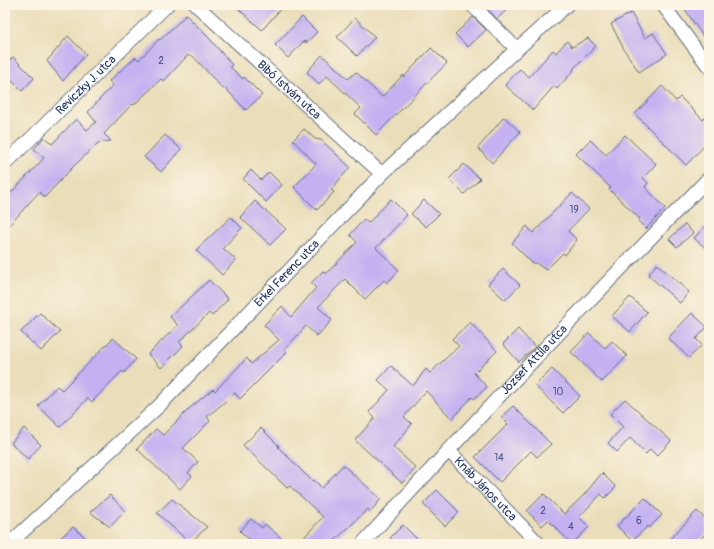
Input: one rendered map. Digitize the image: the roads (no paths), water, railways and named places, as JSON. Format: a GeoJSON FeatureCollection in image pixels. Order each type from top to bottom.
{"type":"FeatureCollection","features":[{"type":"Feature","properties":{"kind":"street","name":"Reviczky J. utca"},"geometry":{"type":"LineString","coordinates":[[5,164],[167,5]]}},
{"type":"Feature","properties":{"kind":"street","name":"Bibó István utca"},"geometry":{"type":"LineString","coordinates":[[196,5],[382,174]]}},
{"type":"Feature","properties":{"kind":"street"},"geometry":{"type":"LineString","coordinates":[[472,5],[517,49]]}},
{"type":"Feature","properties":{"kind":"street","name":"Erkel Ferenc utca"},"geometry":{"type":"LineString","coordinates":[[9,544],[159,406],[382,174],[517,49],[567,5]]}},
{"type":"Feature","properties":{"kind":"street"},"geometry":{"type":"LineString","coordinates":[[663,5],[709,67]]}},
{"type":"Feature","properties":{"kind":"street","name":"József Attila utca"},"geometry":{"type":"LineString","coordinates":[[362,544],[448,450],[637,251],[709,178]]}},
{"type":"Feature","properties":{"kind":"street","name":"Knáb János utca"},"geometry":{"type":"LineString","coordinates":[[448,450],[539,544]]}}]}
